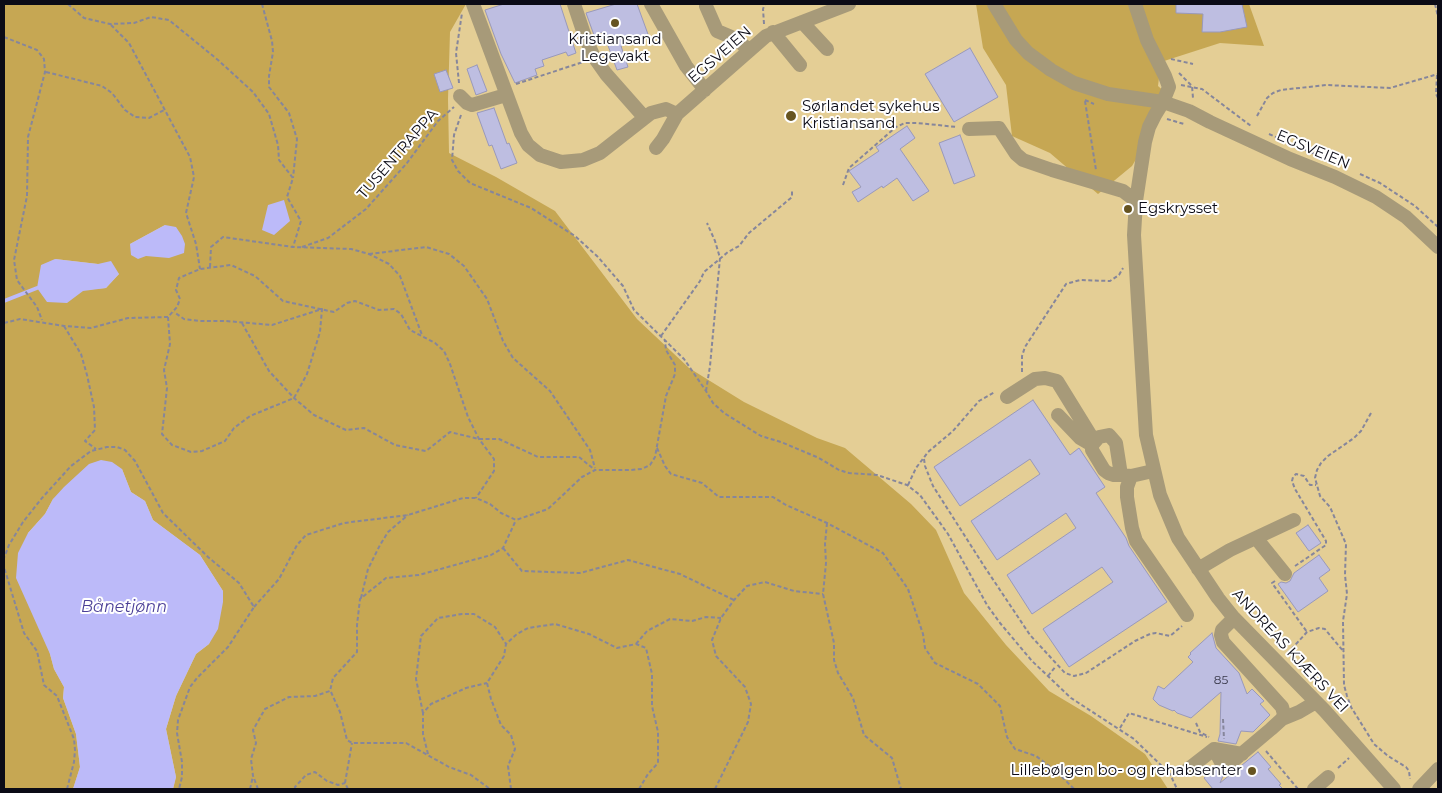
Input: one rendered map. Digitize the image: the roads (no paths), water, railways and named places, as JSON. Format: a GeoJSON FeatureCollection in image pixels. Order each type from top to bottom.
{"type":"FeatureCollection","features":[{"type":"Feature","properties":{"kind":"street"},"geometry":{"type":"LineString","coordinates":[[574,4],[582,30],[594,57],[606,74],[644,117]]}},
{"type":"Feature","properties":{"kind":"street"},"geometry":{"type":"LineString","coordinates":[[651,4],[686,66],[705,90]]}},
{"type":"Feature","properties":{"kind":"street","name":"EGSVEIEN"},"geometry":{"type":"LineString","coordinates":[[652,147],[661,132],[668,128],[677,114],[769,34],[849,4]]}},
{"type":"Feature","properties":{"kind":"street","name":"EGSVEIEN"},"geometry":{"type":"LineString","coordinates":[[994,4],[1016,40],[1028,53],[1051,70],[1074,83],[1108,94],[1163,102],[1189,111],[1290,159],[1336,177],[1376,197],[1406,217],[1438,247]]}},
{"type":"Feature","properties":{"kind":"street"},"geometry":{"type":"LineString","coordinates":[[1135,4],[1147,40],[1169,87],[1163,102]]}},
{"type":"Feature","properties":{"kind":"street"},"geometry":{"type":"LineString","coordinates":[[706,6],[717,31],[736,39],[750,50]]}},
{"type":"Feature","properties":{"kind":"street"},"geometry":{"type":"LineString","coordinates":[[468,7],[521,133],[528,145],[540,155],[556,161],[574,162],[588,158],[600,152],[651,113],[666,109],[677,114]]}},
{"type":"Feature","properties":{"kind":"street"},"geometry":{"type":"LineString","coordinates":[[802,22],[826,49]]}},
{"type":"Feature","properties":{"kind":"street"},"geometry":{"type":"LineString","coordinates":[[769,34],[800,65]]}},
{"type":"Feature","properties":{"kind":"street"},"geometry":{"type":"LineString","coordinates":[[460,99],[472,105],[504,92]]}},
{"type":"Feature","properties":{"kind":"street","name":"ANDREAS KJÆRS VEI"},"geometry":{"type":"LineString","coordinates":[[1163,102],[1154,115],[1149,127],[1136,201],[1134,255],[1147,444],[1153,471],[1170,523],[1198,570],[1234,618],[1280,663],[1394,789]]}},
{"type":"Feature","properties":{"kind":"street"},"geometry":{"type":"LineString","coordinates":[[969,129],[999,128],[1016,154],[1024,160],[1122,191],[1136,201]]}},
{"type":"Feature","properties":{"kind":"street"},"geometry":{"type":"LineString","coordinates":[[1003,393],[1036,379],[1052,378],[1059,383],[1093,443],[1094,454],[1104,470],[1108,473],[1126,476],[1153,471]]}},
{"type":"Feature","properties":{"kind":"street"},"geometry":{"type":"LineString","coordinates":[[1058,414],[1080,438],[1093,443]]}},
{"type":"Feature","properties":{"kind":"street"},"geometry":{"type":"LineString","coordinates":[[1093,443],[1104,435],[1109,435],[1114,439],[1126,476],[1127,497],[1136,540],[1187,615]]}},
{"type":"Feature","properties":{"kind":"street"},"geometry":{"type":"LineString","coordinates":[[1198,570],[1230,550],[1294,520]]}},
{"type":"Feature","properties":{"kind":"street"},"geometry":{"type":"LineString","coordinates":[[1256,538],[1285,574]]}},
{"type":"Feature","properties":{"kind":"street"},"geometry":{"type":"LineString","coordinates":[[1234,618],[1222,630],[1223,642],[1282,707],[1284,714],[1282,719]]}},
{"type":"Feature","properties":{"kind":"street"},"geometry":{"type":"LineString","coordinates":[[1187,770],[1219,750],[1221,762],[1228,763],[1242,754],[1282,719],[1316,702]]}},
{"type":"Feature","properties":{"kind":"street"},"geometry":{"type":"LineString","coordinates":[[1414,785],[1438,769]]}},
{"type":"Feature","properties":{"kind":"street"},"geometry":{"type":"LineString","coordinates":[[1314,789],[1328,777]]}},
{"type":"Feature","properties":{"kind":"water"},"geometry":{"type":"Polygon","coordinates":[[[284,200],[290,221],[274,235],[262,230],[268,205],[284,200]]]}},
{"type":"Feature","properties":{"kind":"water"},"geometry":{"type":"Polygon","coordinates":[[[165,225],[176,227],[185,244],[184,253],[169,258],[146,256],[138,259],[131,255],[130,244],[165,225]]]}},
{"type":"Feature","properties":{"kind":"water"},"geometry":{"type":"Polygon","coordinates":[[[55,259],[98,264],[111,261],[119,274],[106,288],[83,291],[67,303],[47,302],[37,288],[41,265],[55,259]]]}},
{"type":"Feature","properties":{"kind":"water","name":"Bånetjønn"},"geometry":{"type":"Polygon","coordinates":[[[101,460],[112,462],[122,469],[131,492],[145,501],[153,520],[200,555],[223,591],[218,629],[209,644],[196,654],[176,696],[166,729],[176,777],[173,789],[73,789],[80,767],[76,734],[63,698],[64,687],[54,669],[50,654],[16,578],[18,553],[28,533],[45,514],[53,499],[64,487],[89,464],[101,460]]]}},
{"type":"Feature","properties":{"kind":"waterway"},"geometry":{"type":"LineString","coordinates":[[4,301],[37,288]]}},
{"type":"Feature","properties":{"kind":"place","name":"Kristiansand Legevakt"},"geometry":{"type":"Point","coordinates":[615,23]}},
{"type":"Feature","properties":{"kind":"place","name":"Sørlandet sykehus Kristiansand"},"geometry":{"type":"Point","coordinates":[791,116]}},
{"type":"Feature","properties":{"kind":"place","name":"Egskrysset"},"geometry":{"type":"Point","coordinates":[1128,209]}},
{"type":"Feature","properties":{"kind":"place","name":"Lillebølgen bo- og rehabsenter"},"geometry":{"type":"Point","coordinates":[1252,771]}}]}
